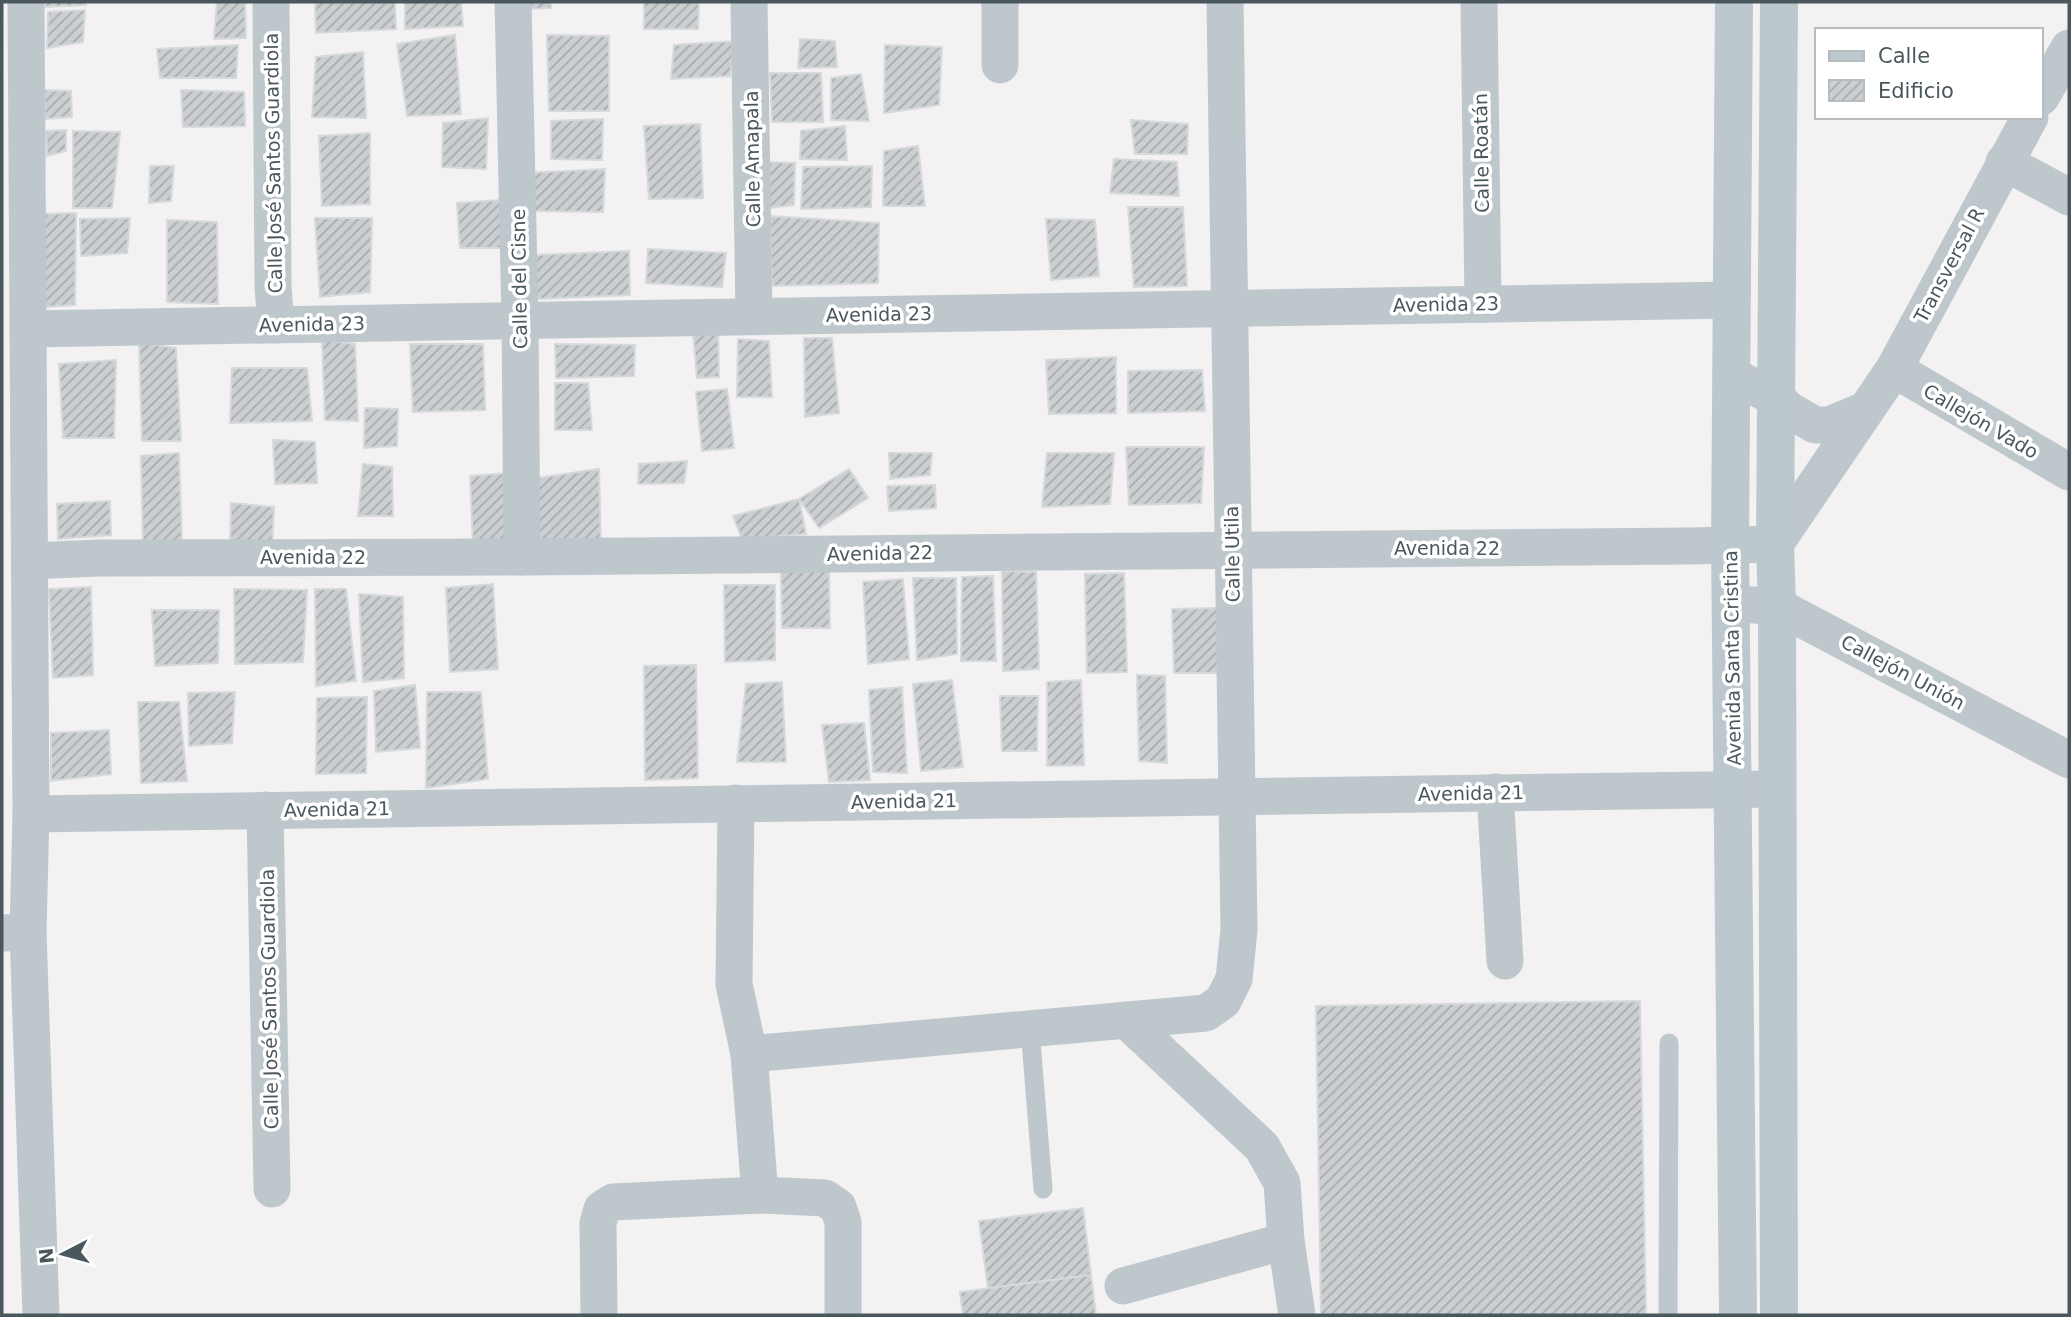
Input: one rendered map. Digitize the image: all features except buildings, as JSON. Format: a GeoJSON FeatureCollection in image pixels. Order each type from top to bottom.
{"type":"FeatureCollection","features":[{"type":"Feature","properties":{"kind":"street"},"geometry":{"type":"LineString","coordinates":[[26,2],[28,329],[15,474],[30,561],[32,814],[15,933],[41,1315]]}},
{"type":"Feature","properties":{"kind":"street","name":"Calle José Santos Guardiola"},"geometry":{"type":"LineString","coordinates":[[271,2],[273,287],[276,325]]}},
{"type":"Feature","properties":{"kind":"street","name":"Calle del Cisne"},"geometry":{"type":"LineString","coordinates":[[513,2],[522,557]]}},
{"type":"Feature","properties":{"kind":"street","name":"Calle Amapala"},"geometry":{"type":"LineString","coordinates":[[749,2],[754,316]]}},
{"type":"Feature","properties":{"kind":"street"},"geometry":{"type":"LineString","coordinates":[[1000,2],[1000,65]]}},
{"type":"Feature","properties":{"kind":"street","name":"Calle Utila"},"geometry":{"type":"LineString","coordinates":[[749,1054],[1206,1013],[1223,1001],[1234,979],[1239,930],[1225,2]]}},
{"type":"Feature","properties":{"kind":"street","name":"Calle Roatán"},"geometry":{"type":"LineString","coordinates":[[1479,2],[1483,304]]}},
{"type":"Feature","properties":{"kind":"street","name":"Avenida Santa Cristina"},"geometry":{"type":"LineString","coordinates":[[1734,2],[1730,545],[1738,1315]]}},
{"type":"Feature","properties":{"kind":"street"},"geometry":{"type":"LineString","coordinates":[[1779,2],[1774,544],[1777,606],[1779,1315]]}},
{"type":"Feature","properties":{"kind":"street"},"geometry":{"type":"LineString","coordinates":[[2043,94],[2069,48]]}},
{"type":"Feature","properties":{"kind":"street","name":"Transversal R"},"geometry":{"type":"LineString","coordinates":[[1774,544],[1894,369],[2029,119]]}},
{"type":"Feature","properties":{"kind":"street"},"geometry":{"type":"LineString","coordinates":[[2004,162],[2069,197]]}},
{"type":"Feature","properties":{"kind":"street","name":"Avenida 23"},"geometry":{"type":"LineString","coordinates":[[28,329],[1731,300]]}},
{"type":"Feature","properties":{"kind":"street","name":"Callejón Vado"},"geometry":{"type":"LineString","coordinates":[[1894,369],[2069,472]]}},
{"type":"Feature","properties":{"kind":"street"},"geometry":{"type":"LineString","coordinates":[[1731,375],[1776,398],[1789,410],[1815,425],[1829,425],[1866,411]]}},
{"type":"Feature","properties":{"kind":"street"},"geometry":{"type":"LineString","coordinates":[[1730,545],[1774,544]]}},
{"type":"Feature","properties":{"kind":"street","name":"Avenida 22"},"geometry":{"type":"LineString","coordinates":[[30,561],[99,558],[522,557],[1730,545]]}},
{"type":"Feature","properties":{"kind":"street","name":"Callejón Unión"},"geometry":{"type":"LineString","coordinates":[[1731,604],[1777,606],[2069,760]]}},
{"type":"Feature","properties":{"kind":"street","name":"Avenida 21"},"geometry":{"type":"LineString","coordinates":[[32,814],[1777,789]]}},
{"type":"Feature","properties":{"kind":"street"},"geometry":{"type":"LineString","coordinates":[[1495,792],[1505,961]]}},
{"type":"Feature","properties":{"kind":"street"},"geometry":{"type":"LineString","coordinates":[[736,803],[734,984],[749,1054],[760,1195]]}},
{"type":"Feature","properties":{"kind":"street","name":"Calle José Santos Guardiola"},"geometry":{"type":"LineString","coordinates":[[265,810],[272,1189]]}},
{"type":"Feature","properties":{"kind":"street"},"geometry":{"type":"LineString","coordinates":[[1126,1020],[1262,1147],[1282,1183],[1286,1241],[1297,1315]]}},
{"type":"Feature","properties":{"kind":"street"},"geometry":{"type":"LineString","coordinates":[[599,1315],[598,1223],[602,1209],[613,1202],[760,1195],[825,1198],[838,1207],[843,1222],[843,1315]]}},
{"type":"Feature","properties":{"kind":"street"},"geometry":{"type":"LineString","coordinates":[[1123,1286],[1286,1241]]}},
{"type":"Feature","properties":{"kind":"lane"},"geometry":{"type":"LineString","coordinates":[[1030,1029],[1042,1189]]}},
{"type":"Feature","properties":{"kind":"lane"},"geometry":{"type":"LineString","coordinates":[[1668,1315],[1669,1042]]}}]}
